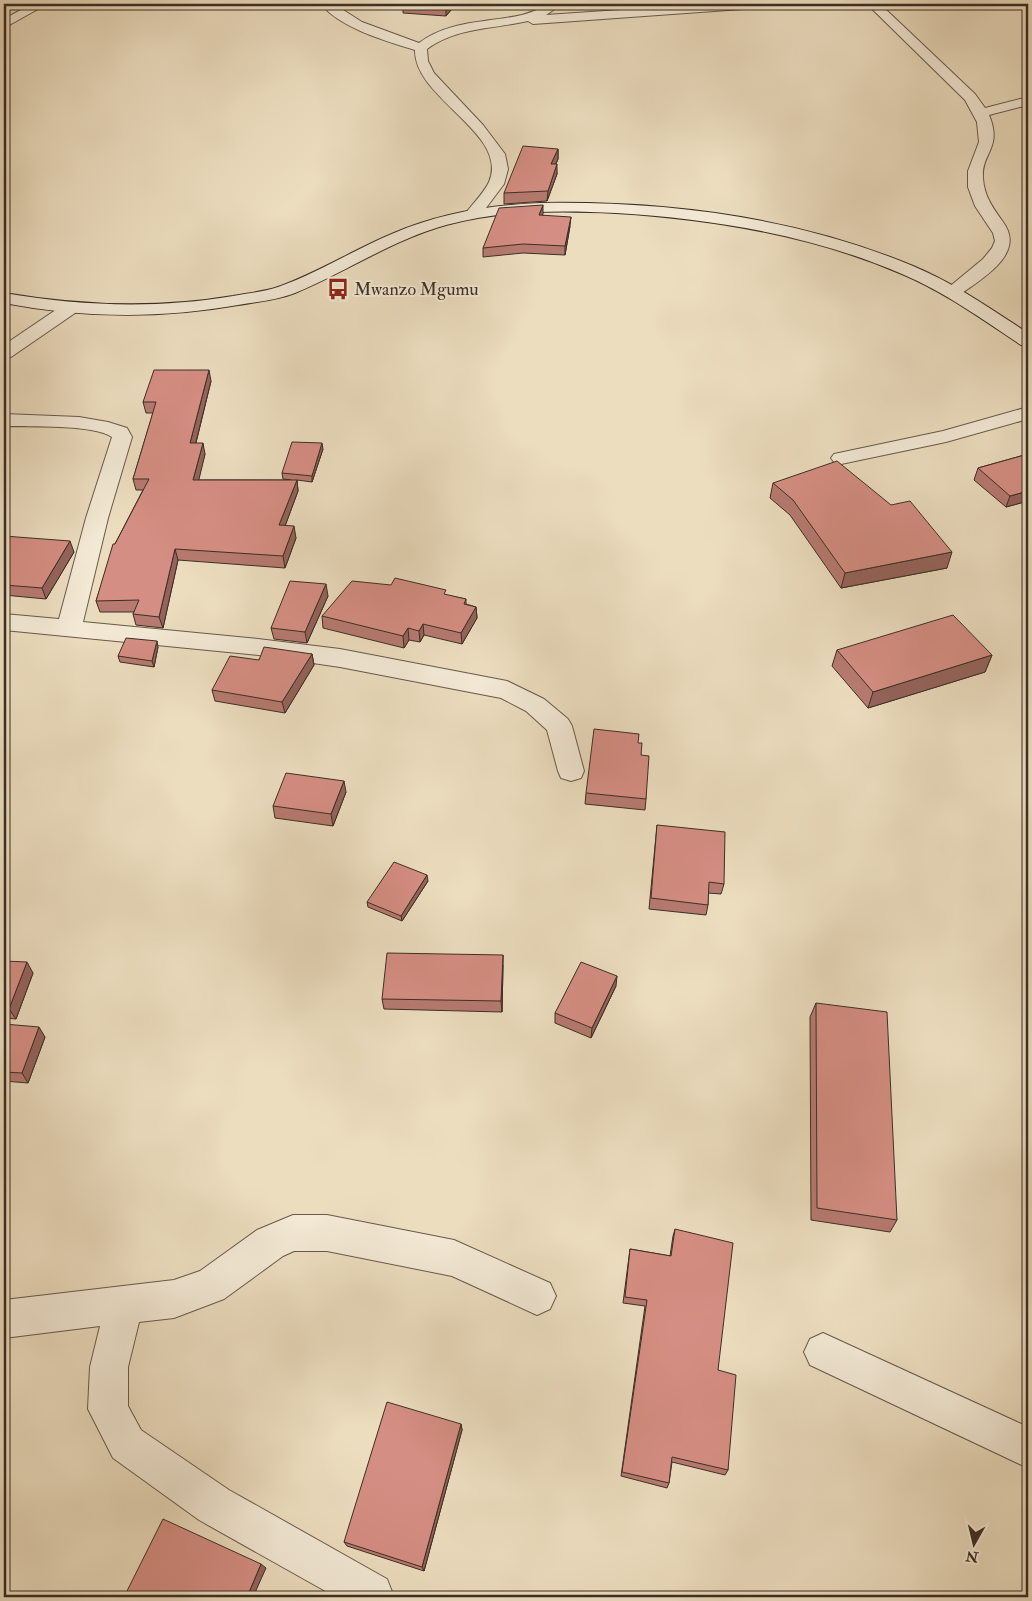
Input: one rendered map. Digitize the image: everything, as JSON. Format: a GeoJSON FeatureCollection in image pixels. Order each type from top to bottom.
{"type":"FeatureCollection","features":[{"type":"Feature","properties":{"kind":"street"},"geometry":{"type":"LineString","coordinates":[[4,24],[41,4]]}},
{"type":"Feature","properties":{"kind":"street"},"geometry":{"type":"LineString","coordinates":[[327,4],[351,21],[421,48]]}},
{"type":"Feature","properties":{"kind":"street"},"geometry":{"type":"LineString","coordinates":[[474,213],[496,184],[500,169],[498,154],[478,128],[428,75],[421,61],[421,48],[428,40],[448,31],[535,15],[556,4]]}},
{"type":"Feature","properties":{"kind":"street"},"geometry":{"type":"LineString","coordinates":[[509,20],[756,4]]}},
{"type":"Feature","properties":{"kind":"street"},"geometry":{"type":"LineString","coordinates":[[877,4],[970,97],[982,112],[986,122],[984,151],[978,159],[974,173],[979,198],[987,212],[1000,227],[1003,240],[996,257],[952,292]]}},
{"type":"Feature","properties":{"kind":"street"},"geometry":{"type":"LineString","coordinates":[[982,112],[1028,101]]}},
{"type":"Feature","properties":{"kind":"street"},"geometry":{"type":"LineString","coordinates":[[4,298],[40,305],[152,310],[180,309],[231,302],[282,291],[322,275],[389,240],[437,222],[474,213],[527,208],[642,209],[707,216],[773,227],[852,250],[908,270],[952,292],[1028,341]]}},
{"type":"Feature","properties":{"kind":"street"},"geometry":{"type":"LineString","coordinates":[[4,353],[72,307]]}},
{"type":"Feature","properties":{"kind":"street"},"geometry":{"type":"LineString","coordinates":[[841,458],[946,436],[1028,413]]}},
{"type":"Feature","properties":{"kind":"street"},"geometry":{"type":"LineString","coordinates":[[4,420],[82,424],[112,428],[120,432],[122,437],[97,518],[69,629]]}},
{"type":"Feature","properties":{"kind":"street"},"geometry":{"type":"LineString","coordinates":[[4,622],[258,647],[340,658],[507,690],[535,705],[559,726],[571,771]]}},
{"type":"Feature","properties":{"kind":"street"},"geometry":{"type":"LineString","coordinates":[[4,1319],[174,1299],[211,1286],[270,1243],[293,1233],[327,1234],[454,1258],[537,1296]]}},
{"type":"Feature","properties":{"kind":"street"},"geometry":{"type":"LineString","coordinates":[[125,1304],[109,1367],[108,1408],[127,1444],[214,1506],[372,1594]]}},
{"type":"Feature","properties":{"kind":"street"},"geometry":{"type":"LineString","coordinates":[[823,1352],[1028,1448]]}},
{"type":"Feature","properties":{"kind":"building"},"geometry":{"type":"Polygon","coordinates":[[[403,4],[449,4],[446,7],[403,4]]]}},
{"type":"Feature","properties":{"kind":"building"},"geometry":{"type":"Polygon","coordinates":[[[523,146],[558,149],[551,164],[557,164],[548,191],[504,193],[523,146]]]}},
{"type":"Feature","properties":{"kind":"building"},"geometry":{"type":"Polygon","coordinates":[[[543,205],[539,215],[571,217],[565,246],[523,244],[483,248],[499,208],[543,205]]]}},
{"type":"Feature","properties":{"kind":"building"},"geometry":{"type":"Polygon","coordinates":[[[154,370],[209,370],[190,443],[203,443],[193,480],[297,480],[279,525],[294,526],[283,556],[175,549],[159,617],[133,614],[139,600],[96,601],[113,544],[115,544],[149,479],[133,479],[156,402],[143,402],[154,370]]]}},
{"type":"Feature","properties":{"kind":"building"},"geometry":{"type":"Polygon","coordinates":[[[292,442],[322,443],[312,476],[282,473],[292,442]]]}},
{"type":"Feature","properties":{"kind":"building"},"geometry":{"type":"Polygon","coordinates":[[[1028,454],[1028,491],[1010,496],[978,468],[1028,454]]]}},
{"type":"Feature","properties":{"kind":"building"},"geometry":{"type":"Polygon","coordinates":[[[837,461],[891,505],[910,501],[952,552],[845,573],[793,500],[773,483],[837,461]]]}},
{"type":"Feature","properties":{"kind":"building"},"geometry":{"type":"Polygon","coordinates":[[[4,536],[70,541],[42,588],[4,585],[4,536]]]}},
{"type":"Feature","properties":{"kind":"building"},"geometry":{"type":"Polygon","coordinates":[[[395,578],[446,590],[444,594],[466,599],[464,604],[476,607],[461,633],[423,624],[419,631],[408,628],[403,636],[322,616],[352,581],[391,585],[395,578]]]}},
{"type":"Feature","properties":{"kind":"building"},"geometry":{"type":"Polygon","coordinates":[[[290,581],[326,584],[305,632],[271,628],[290,581]]]}},
{"type":"Feature","properties":{"kind":"building"},"geometry":{"type":"Polygon","coordinates":[[[953,615],[992,655],[873,692],[837,650],[953,615]]]}},
{"type":"Feature","properties":{"kind":"building"},"geometry":{"type":"Polygon","coordinates":[[[126,638],[157,641],[152,661],[118,656],[126,638]]]}},
{"type":"Feature","properties":{"kind":"building"},"geometry":{"type":"Polygon","coordinates":[[[264,647],[312,654],[282,702],[212,690],[230,656],[259,660],[264,647]]]}},
{"type":"Feature","properties":{"kind":"building"},"geometry":{"type":"Polygon","coordinates":[[[594,729],[639,734],[638,743],[642,743],[641,755],[649,756],[646,799],[586,793],[594,729]]]}},
{"type":"Feature","properties":{"kind":"building"},"geometry":{"type":"Polygon","coordinates":[[[286,773],[344,781],[331,814],[273,806],[286,773]]]}},
{"type":"Feature","properties":{"kind":"building"},"geometry":{"type":"Polygon","coordinates":[[[657,825],[725,832],[724,884],[709,882],[708,905],[651,898],[657,825]]]}},
{"type":"Feature","properties":{"kind":"building"},"geometry":{"type":"Polygon","coordinates":[[[394,862],[427,875],[401,916],[367,902],[394,862]]]}},
{"type":"Feature","properties":{"kind":"building"},"geometry":{"type":"Polygon","coordinates":[[[387,953],[503,955],[501,1001],[382,999],[387,953]]]}},
{"type":"Feature","properties":{"kind":"building"},"geometry":{"type":"Polygon","coordinates":[[[4,961],[27,962],[9,1009],[4,1008],[4,961]]]}},
{"type":"Feature","properties":{"kind":"building"},"geometry":{"type":"Polygon","coordinates":[[[581,962],[617,976],[592,1028],[555,1013],[581,962]]]}},
{"type":"Feature","properties":{"kind":"building"},"geometry":{"type":"Polygon","coordinates":[[[816,1003],[887,1012],[897,1220],[817,1208],[816,1003]]]}},
{"type":"Feature","properties":{"kind":"building"},"geometry":{"type":"Polygon","coordinates":[[[4,1024],[39,1027],[22,1073],[4,1072],[4,1024]]]}},
{"type":"Feature","properties":{"kind":"building"},"geometry":{"type":"Polygon","coordinates":[[[675,1229],[733,1243],[718,1370],[736,1375],[728,1470],[672,1457],[669,1483],[622,1472],[647,1300],[625,1297],[630,1249],[671,1256],[675,1229]]]}},
{"type":"Feature","properties":{"kind":"building"},"geometry":{"type":"Polygon","coordinates":[[[387,1402],[461,1424],[422,1567],[344,1542],[387,1402]]]}},
{"type":"Feature","properties":{"kind":"building"},"geometry":{"type":"Polygon","coordinates":[[[163,1519],[261,1564],[247,1597],[124,1597],[163,1519]]]}},
{"type":"Feature","properties":{"kind":"place","name":"Mwanzo Mgumu"},"geometry":{"type":"Point","coordinates":[338,289]}}]}
